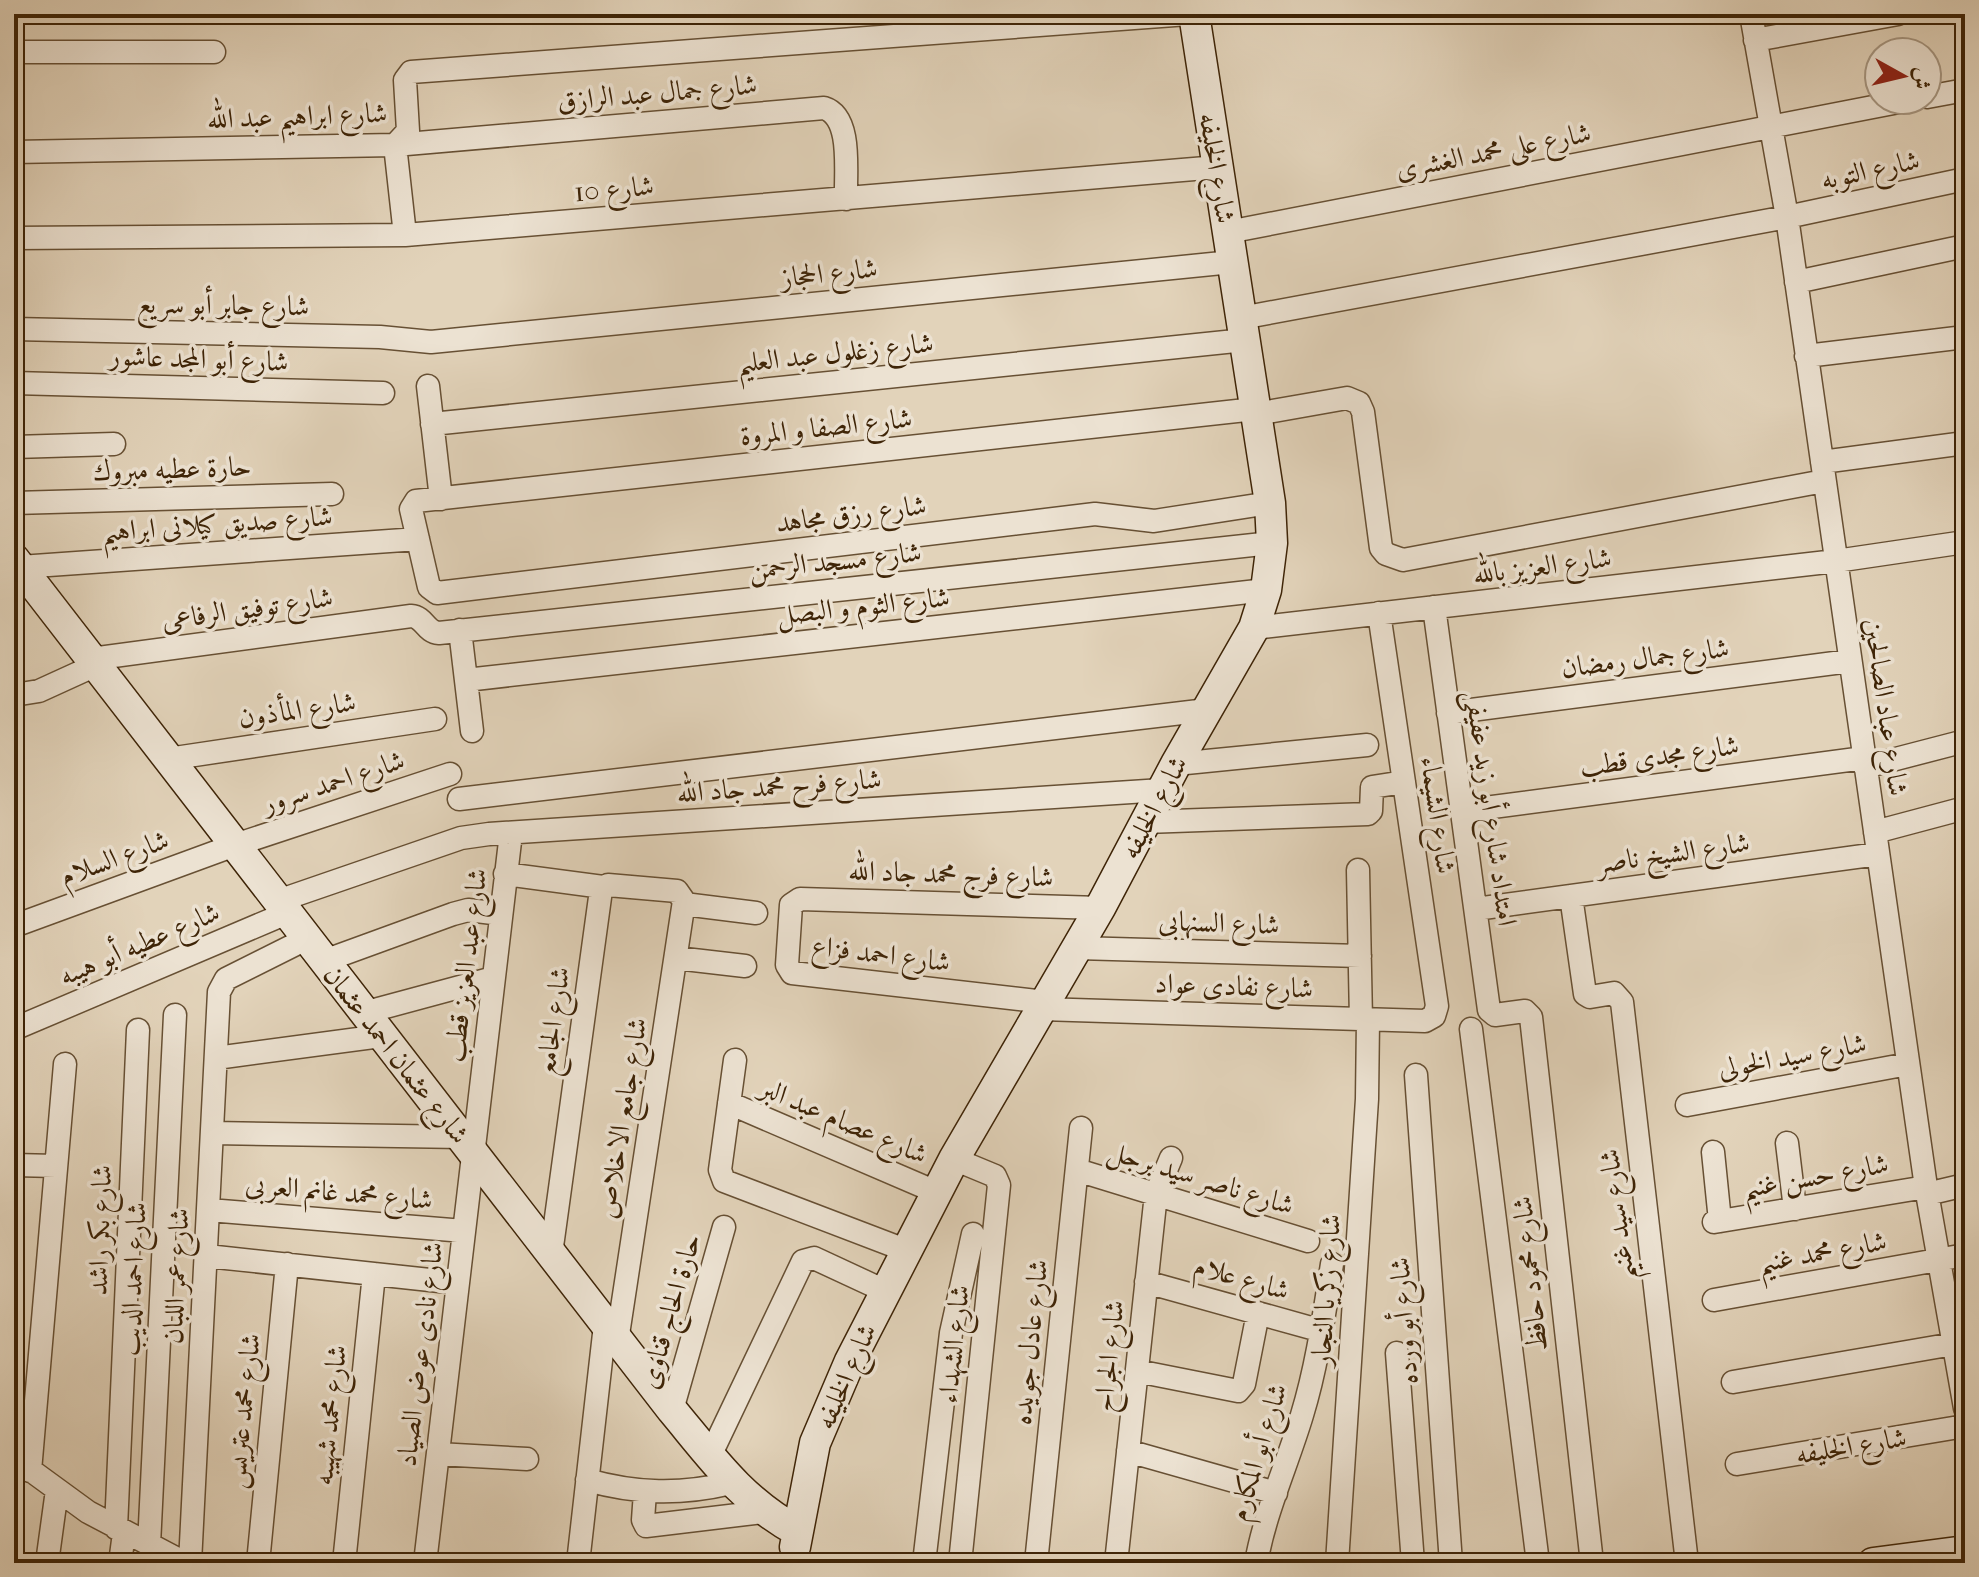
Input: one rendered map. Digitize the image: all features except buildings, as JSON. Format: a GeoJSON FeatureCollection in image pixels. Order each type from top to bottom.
{"type":"FeatureCollection","features":[{"type":"Feature","properties":{"kind":"main road","name":"شارع الخليفه"},"geometry":{"type":"LineString","coordinates":[[795,1551],[807,1472],[825,1415],[905,1250],[954,1159],[1100,908],[1169,777],[1254,628],[1266,590],[1272,543],[1270,503],[1194,14]]}},
{"type":"Feature","properties":{"kind":"main road","name":"شارع عثمان احمد عثمان"},"geometry":{"type":"LineString","coordinates":[[16,561],[611,1333],[731,1483],[763,1512],[795,1551]]}},
{"type":"Feature","properties":{"kind":"main road"},"geometry":{"type":"LineString","coordinates":[[1873,1563],[1965,1551]]}},
{"type":"Feature","properties":{"kind":"street","name":"شارع ابراهيم عبد الله"},"geometry":{"type":"LineString","coordinates":[[14,152],[395,145],[408,131],[405,80],[411,72],[1188,14]]}},
{"type":"Feature","properties":{"kind":"street","name":"شارع عباد الصالحين"},"geometry":{"type":"LineString","coordinates":[[1751,14],[1787,217],[1927,1191],[1939,1262],[1959,1344],[1964,1398]]}},
{"type":"Feature","properties":{"kind":"street"},"geometry":{"type":"LineString","coordinates":[[1755,40],[1898,14]]}},
{"type":"Feature","properties":{"kind":"street"},"geometry":{"type":"LineString","coordinates":[[14,52],[214,52]]}},
{"type":"Feature","properties":{"kind":"street"},"geometry":{"type":"LineString","coordinates":[[1943,94],[1965,90]]}},
{"type":"Feature","properties":{"kind":"street","name":"شارع جمال عبد الرازق"},"geometry":{"type":"LineString","coordinates":[[395,145],[824,108],[835,113],[842,125],[846,199]]}},
{"type":"Feature","properties":{"kind":"street","name":"شارع على محمد الغشرى"},"geometry":{"type":"LineString","coordinates":[[1228,232],[1863,109]]}},
{"type":"Feature","properties":{"kind":"street"},"geometry":{"type":"LineString","coordinates":[[395,145],[405,235]]}},
{"type":"Feature","properties":{"kind":"street","name":"شارع 10"},"geometry":{"type":"LineString","coordinates":[[14,238],[405,235],[1218,167]]}},
{"type":"Feature","properties":{"kind":"street","name":"شارع التوبه"},"geometry":{"type":"LineString","coordinates":[[1243,329],[1965,179]]}},
{"type":"Feature","properties":{"kind":"street"},"geometry":{"type":"LineString","coordinates":[[1796,282],[1965,246]]}},
{"type":"Feature","properties":{"kind":"street","name":"شارع الحجاز"},"geometry":{"type":"LineString","coordinates":[[431,342],[1232,262]]}},
{"type":"Feature","properties":{"kind":"street","name":"شارع جابر أبو سريع"},"geometry":{"type":"LineString","coordinates":[[14,329],[380,337],[431,342]]}},
{"type":"Feature","properties":{"kind":"street","name":"شارع زغلول عبد العليم"},"geometry":{"type":"LineString","coordinates":[[432,424],[1243,329]]}},
{"type":"Feature","properties":{"kind":"street"},"geometry":{"type":"LineString","coordinates":[[1806,356],[1965,337]]}},
{"type":"Feature","properties":{"kind":"street","name":"شارع أبو المجد عاشور"},"geometry":{"type":"LineString","coordinates":[[14,383],[383,393]]}},
{"type":"Feature","properties":{"kind":"street"},"geometry":{"type":"LineString","coordinates":[[428,386],[441,499]]}},
{"type":"Feature","properties":{"kind":"street","name":"شارع الصفا و المروة"},"geometry":{"type":"LineString","coordinates":[[418,539],[411,512],[416,501],[1256,412],[1347,398],[1359,403],[1363,412],[1381,548],[1386,554],[1403,560],[1823,472]]}},
{"type":"Feature","properties":{"kind":"street"},"geometry":{"type":"LineString","coordinates":[[1823,472],[1965,443]]}},
{"type":"Feature","properties":{"kind":"street"},"geometry":{"type":"LineString","coordinates":[[14,447],[114,444]]}},
{"type":"Feature","properties":{"kind":"street","name":"حارة عطيه مبروك"},"geometry":{"type":"LineString","coordinates":[[14,503],[332,494]]}},
{"type":"Feature","properties":{"kind":"street","name":"شارع رزق مجاهد"},"geometry":{"type":"LineString","coordinates":[[418,539],[429,587],[439,593],[1095,514],[1154,521],[1270,503]]}},
{"type":"Feature","properties":{"kind":"street","name":"شارع صديق كيلانى ابراهيم"},"geometry":{"type":"LineString","coordinates":[[16,561],[418,539]]}},
{"type":"Feature","properties":{"kind":"street","name":"شارع العزيز بالله"},"geometry":{"type":"LineString","coordinates":[[1254,628],[1836,561],[1965,542]]}},
{"type":"Feature","properties":{"kind":"street","name":"شارع مسجد الرحمن"},"geometry":{"type":"LineString","coordinates":[[411,616],[419,618],[436,633],[1272,543]]}},
{"type":"Feature","properties":{"kind":"street","name":"شارع الثوم و البصل"},"geometry":{"type":"LineString","coordinates":[[466,680],[1266,590]]}},
{"type":"Feature","properties":{"kind":"street","name":"امتداد شارع أبو زيد عفيفى"},"geometry":{"type":"LineString","coordinates":[[1434,607],[1489,1010],[1495,1015]]}},
{"type":"Feature","properties":{"kind":"street","name":"شارع الشيماء"},"geometry":{"type":"LineString","coordinates":[[1379,613],[1437,1006],[1434,1016],[1425,1021]]}},
{"type":"Feature","properties":{"kind":"street","name":"شارع توفيق الرفاعى"},"geometry":{"type":"LineString","coordinates":[[14,695],[39,691],[94,662],[411,616]]}},
{"type":"Feature","properties":{"kind":"street"},"geometry":{"type":"LineString","coordinates":[[460,630],[472,731]]}},
{"type":"Feature","properties":{"kind":"street","name":"شارع جمال رمضان"},"geometry":{"type":"LineString","coordinates":[[1448,713],[1850,661]]}},
{"type":"Feature","properties":{"kind":"street"},"geometry":{"type":"LineString","coordinates":[[459,799],[1207,710]]}},
{"type":"Feature","properties":{"kind":"street","name":"شارع المأذون"},"geometry":{"type":"LineString","coordinates":[[168,759],[435,719]]}},
{"type":"Feature","properties":{"kind":"street","name":"شارع مجدى قطب"},"geometry":{"type":"LineString","coordinates":[[1462,811],[1865,763],[1965,741]]}},
{"type":"Feature","properties":{"kind":"street"},"geometry":{"type":"LineString","coordinates":[[1169,777],[1367,745]]}},
{"type":"Feature","properties":{"kind":"street","name":"شارع احمد سرور"},"geometry":{"type":"LineString","coordinates":[[235,845],[450,774]]}},
{"type":"Feature","properties":{"kind":"street","name":"شارع فرح محمد جاد الله"},"geometry":{"type":"LineString","coordinates":[[403,858],[461,838],[1169,777]]}},
{"type":"Feature","properties":{"kind":"street"},"geometry":{"type":"LineString","coordinates":[[1145,822],[1368,814],[1371,811],[1372,787],[1404,782]]}},
{"type":"Feature","properties":{"kind":"street","name":"شارع الشيخ ناصر"},"geometry":{"type":"LineString","coordinates":[[1476,909],[1571,896],[1876,843],[1965,808]]}},
{"type":"Feature","properties":{"kind":"street","name":"شارع عبد العزيز قطب"},"geometry":{"type":"LineString","coordinates":[[467,1144],[493,978],[511,833]]}},
{"type":"Feature","properties":{"kind":"street","name":"شارع السلام"},"geometry":{"type":"LineString","coordinates":[[14,926],[235,845]]}},
{"type":"Feature","properties":{"kind":"street","name":"شارع عطيه أبو هيبه"},"geometry":{"type":"LineString","coordinates":[[14,1029],[282,907],[403,858]]}},
{"type":"Feature","properties":{"kind":"street","name":"شارع زكريا النجار"},"geometry":{"type":"LineString","coordinates":[[1337,1563],[1367,1099],[1358,870]]}},
{"type":"Feature","properties":{"kind":"street"},"geometry":{"type":"LineString","coordinates":[[505,874],[603,887],[677,891],[684,904],[756,913]]}},
{"type":"Feature","properties":{"kind":"street","name":"شارع الجامع"},"geometry":{"type":"LineString","coordinates":[[551,1254],[603,887]]}},
{"type":"Feature","properties":{"kind":"street","name":"شارع سيد غنيم"},"geometry":{"type":"LineString","coordinates":[[1571,896],[1585,994],[1590,997],[1614,993],[1622,1002],[1687,1563]]}},
{"type":"Feature","properties":{"kind":"street","name":"شارع فرج محمد جاد الله"},"geometry":{"type":"LineString","coordinates":[[800,899],[1100,908]]}},
{"type":"Feature","properties":{"kind":"street","name":"شارع احمد فزاع"},"geometry":{"type":"LineString","coordinates":[[800,899],[790,908],[787,965],[792,973],[1043,1006]]}},
{"type":"Feature","properties":{"kind":"street","name":"شارع جامع الاخلاص"},"geometry":{"type":"LineString","coordinates":[[578,1563],[587,1480],[684,904]]}},
{"type":"Feature","properties":{"kind":"street"},"geometry":{"type":"LineString","coordinates":[[315,950],[468,910],[501,914]]}},
{"type":"Feature","properties":{"kind":"street","name":"شارع السنهابى"},"geometry":{"type":"LineString","coordinates":[[1077,948],[1360,956]]}},
{"type":"Feature","properties":{"kind":"street","name":"شارع عمر اللبان"},"geometry":{"type":"LineString","coordinates":[[188,1563],[219,992],[226,979],[315,950]]}},
{"type":"Feature","properties":{"kind":"street"},"geometry":{"type":"LineString","coordinates":[[676,958],[745,966]]}},
{"type":"Feature","properties":{"kind":"street"},"geometry":{"type":"LineString","coordinates":[[216,1058],[372,1024],[493,978]]}},
{"type":"Feature","properties":{"kind":"street","name":"شارع نفادى عواد"},"geometry":{"type":"LineString","coordinates":[[1043,1006],[1425,1021]]}},
{"type":"Feature","properties":{"kind":"street","name":"شارع محمود حافظ"},"geometry":{"type":"LineString","coordinates":[[1495,1015],[1522,1010],[1531,1017],[1592,1563]]}},
{"type":"Feature","properties":{"kind":"street","name":"شارع احمد الديب"},"geometry":{"type":"LineString","coordinates":[[149,1545],[175,1015]]}},
{"type":"Feature","properties":{"kind":"street"},"geometry":{"type":"LineString","coordinates":[[1471,1029],[1538,1563]]}},
{"type":"Feature","properties":{"kind":"street","name":"شارع بكر راشد"},"geometry":{"type":"LineString","coordinates":[[120,1563],[138,1030]]}},
{"type":"Feature","properties":{"kind":"street"},"geometry":{"type":"LineString","coordinates":[[735,1060],[720,1170],[727,1183],[905,1250]]}},
{"type":"Feature","properties":{"kind":"street"},"geometry":{"type":"LineString","coordinates":[[65,1064],[22,1465],[120,1530],[188,1563]]}},
{"type":"Feature","properties":{"kind":"street","name":"شارع سيد الخولى"},"geometry":{"type":"LineString","coordinates":[[1687,1105],[1908,1064]]}},
{"type":"Feature","properties":{"kind":"street","name":"شارع أبو ورده"},"geometry":{"type":"LineString","coordinates":[[1416,1075],[1451,1563]]}},
{"type":"Feature","properties":{"kind":"street","name":"شارع عصام عبد البر"},"geometry":{"type":"LineString","coordinates":[[729,1103],[936,1192]]}},
{"type":"Feature","properties":{"kind":"street","name":"شارع عادل جويده"},"geometry":{"type":"LineString","coordinates":[[1036,1563],[1081,1128]]}},
{"type":"Feature","properties":{"kind":"street"},"geometry":{"type":"LineString","coordinates":[[213,1133],[467,1144]]}},
{"type":"Feature","properties":{"kind":"street"},"geometry":{"type":"LineString","coordinates":[[1787,1143],[1795,1209]]}},
{"type":"Feature","properties":{"kind":"street","name":"شارع نادى عوض الصياد"},"geometry":{"type":"LineString","coordinates":[[425,1563],[464,1231],[467,1144]]}},
{"type":"Feature","properties":{"kind":"street","name":"شارع حسن غنيم"},"geometry":{"type":"LineString","coordinates":[[1713,1152],[1717,1222],[1965,1185]]}},
{"type":"Feature","properties":{"kind":"street","name":"شارع الجراح"},"geometry":{"type":"LineString","coordinates":[[1116,1563],[1156,1194],[1171,1158]]}},
{"type":"Feature","properties":{"kind":"street","name":"شارع الشهداء"},"geometry":{"type":"LineString","coordinates":[[954,1159],[995,1176],[999,1185],[960,1563]]}},
{"type":"Feature","properties":{"kind":"street"},"geometry":{"type":"LineString","coordinates":[[14,1165],[56,1166]]}},
{"type":"Feature","properties":{"kind":"street","name":"شارع ناصر سيد برجل"},"geometry":{"type":"LineString","coordinates":[[1077,1170],[1308,1241]]}},
{"type":"Feature","properties":{"kind":"street","name":"شارع محمد غانم العربى"},"geometry":{"type":"LineString","coordinates":[[209,1210],[464,1231]]}},
{"type":"Feature","properties":{"kind":"street","name":"حارة الحاج قناوى"},"geometry":{"type":"LineString","coordinates":[[672,1410],[724,1227]]}},
{"type":"Feature","properties":{"kind":"street"},"geometry":{"type":"LineString","coordinates":[[924,1563],[951,1333],[973,1234]]}},
{"type":"Feature","properties":{"kind":"street","name":"شارع محمد غنيم"},"geometry":{"type":"LineString","coordinates":[[1714,1300],[1965,1255]]}},
{"type":"Feature","properties":{"kind":"street"},"geometry":{"type":"LineString","coordinates":[[207,1256],[458,1283]]}},
{"type":"Feature","properties":{"kind":"street"},"geometry":{"type":"LineString","coordinates":[[710,1456],[803,1261],[814,1258],[885,1291]]}},
{"type":"Feature","properties":{"kind":"street","name":"شارع محمد عتريس"},"geometry":{"type":"LineString","coordinates":[[258,1563],[287,1264]]}},
{"type":"Feature","properties":{"kind":"street","name":"شارع أبو المكارم"},"geometry":{"type":"LineString","coordinates":[[1256,1563],[1261,1534],[1303,1413],[1322,1331],[1332,1264]]}},
{"type":"Feature","properties":{"kind":"street","name":"شارع محمد شهيبه"},"geometry":{"type":"LineString","coordinates":[[344,1563],[374,1274]]}},
{"type":"Feature","properties":{"kind":"street","name":"شارع علام"},"geometry":{"type":"LineString","coordinates":[[1146,1282],[1322,1331]]}},
{"type":"Feature","properties":{"kind":"street"},"geometry":{"type":"LineString","coordinates":[[1137,1371],[1238,1391],[1244,1384],[1258,1313]]}},
{"type":"Feature","properties":{"kind":"street"},"geometry":{"type":"LineString","coordinates":[[1733,1382],[1959,1344]]}},
{"type":"Feature","properties":{"kind":"street"},"geometry":{"type":"LineString","coordinates":[[1397,1353],[1413,1563]]}},
{"type":"Feature","properties":{"kind":"street","name":"شارع الخليفه"},"geometry":{"type":"LineString","coordinates":[[1737,1464],[1965,1426]]}},
{"type":"Feature","properties":{"kind":"street"},"geometry":{"type":"LineString","coordinates":[[1128,1451],[1276,1493]]}},
{"type":"Feature","properties":{"kind":"street"},"geometry":{"type":"LineString","coordinates":[[438,1454],[527,1459]]}},
{"type":"Feature","properties":{"kind":"street"},"geometry":{"type":"LineString","coordinates":[[587,1480],[645,1492],[700,1490],[731,1483]]}},
{"type":"Feature","properties":{"kind":"street"},"geometry":{"type":"LineString","coordinates":[[47,1563],[57,1490]]}},
{"type":"Feature","properties":{"kind":"street"},"geometry":{"type":"LineString","coordinates":[[645,1492],[643,1522],[648,1526],[763,1512]]}}]}
